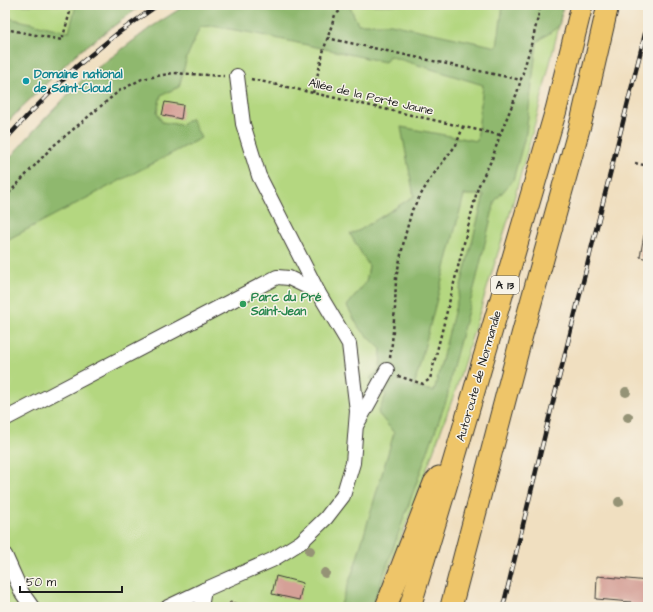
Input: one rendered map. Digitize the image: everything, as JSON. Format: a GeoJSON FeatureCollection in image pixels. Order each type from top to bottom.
{"type":"FeatureCollection","features":[{"type":"Feature","properties":{"kind":"highway","name":"Autoroute de Normandie"},"geometry":{"type":"LineString","coordinates":[[410,607],[556,110],[582,5]]}},
{"type":"Feature","properties":{"kind":"highway","name":"A 13"},"geometry":{"type":"LineString","coordinates":[[451,607],[522,335],[582,118],[608,5]]}},
{"type":"Feature","properties":{"kind":"highway"},"geometry":{"type":"LineString","coordinates":[[386,607],[434,483],[454,460]]}},
{"type":"Feature","properties":{"kind":"lane"},"geometry":{"type":"LineString","coordinates":[[168,607],[272,560],[300,542],[326,518],[343,496],[353,463],[357,412],[348,344],[318,292],[259,176],[243,124],[237,76]]}},
{"type":"Feature","properties":{"kind":"lane"},"geometry":{"type":"LineString","coordinates":[[5,419],[277,277],[289,278],[318,292]]}},
{"type":"Feature","properties":{"kind":"lane"},"geometry":{"type":"LineString","coordinates":[[356,426],[387,370]]}},
{"type":"Feature","properties":{"kind":"lane"},"geometry":{"type":"LineString","coordinates":[[5,555],[22,594],[32,607]]}},
{"type":"Feature","properties":{"kind":"lane"},"geometry":{"type":"LineString","coordinates":[[201,607],[204,590]]}},
{"type":"Feature","properties":{"kind":"path"},"geometry":{"type":"LineString","coordinates":[[5,29],[62,40],[72,5]]}},
{"type":"Feature","properties":{"kind":"path"},"geometry":{"type":"LineString","coordinates":[[313,93],[327,38],[335,15],[347,5]]}},
{"type":"Feature","properties":{"kind":"path"},"geometry":{"type":"LineString","coordinates":[[463,126],[456,145],[430,179],[412,210],[404,236],[396,278],[392,343],[387,370],[396,375],[423,384],[430,379],[478,187],[492,159],[517,93],[541,5]]}},
{"type":"Feature","properties":{"kind":"path"},"geometry":{"type":"LineString","coordinates":[[327,38],[520,80]]}},
{"type":"Feature","properties":{"kind":"path","name":"Allée de la Porte Jaune"},"geometry":{"type":"LineString","coordinates":[[5,198],[52,147],[119,91],[142,78],[173,73],[237,76],[500,135]]}},
{"type":"Feature","properties":{"kind":"path"},"geometry":{"type":"LineString","coordinates":[[635,163],[648,166]]}},
{"type":"Feature","properties":{"kind":"green space","name":"Domaine national de Saint-Cloud"},"geometry":{"type":"Polygon","coordinates":[[[5,5],[142,5],[76,54],[5,125],[5,5]]]}},
{"type":"Feature","properties":{"kind":"green space","name":"Domaine national de Saint-Cloud"},"geometry":{"type":"Polygon","coordinates":[[[76,5],[142,5],[76,54],[5,125],[5,17],[69,32],[76,5]]]}},
{"type":"Feature","properties":{"kind":"green space","name":"Parc du Pré Saint-Jean"},"geometry":{"type":"Polygon","coordinates":[[[186,5],[563,5],[537,116],[509,217],[455,392],[374,607],[5,607],[5,163],[83,79],[150,28],[186,5]]]}},
{"type":"Feature","properties":{"kind":"green space"},"geometry":{"type":"Polygon","coordinates":[[[186,5],[349,5],[358,24],[391,24],[497,47],[503,5],[563,5],[559,26],[537,42],[526,133],[513,180],[495,201],[476,281],[452,370],[447,398],[372,607],[340,607],[355,565],[394,433],[378,413],[386,395],[370,378],[380,370],[381,349],[359,328],[347,306],[366,282],[369,266],[350,234],[360,230],[414,196],[401,127],[477,141],[483,85],[389,56],[385,62],[252,33],[212,26],[200,27],[187,57],[179,87],[161,95],[157,112],[162,122],[181,125],[191,118],[201,138],[5,241],[5,163],[83,79],[150,28],[186,5]],[[464,195],[414,387],[434,391],[484,195],[464,195]]]}},
{"type":"Feature","properties":{"kind":"building"},"geometry":{"type":"Polygon","coordinates":[[[165,102],[183,105],[181,119],[162,115],[165,102]]]}},
{"type":"Feature","properties":{"kind":"building"},"geometry":{"type":"Polygon","coordinates":[[[644,235],[648,236],[648,259],[640,257],[644,235]]]}},
{"type":"Feature","properties":{"kind":"building"},"geometry":{"type":"Polygon","coordinates":[[[276,576],[303,583],[299,600],[272,594],[276,576]]]}},
{"type":"Feature","properties":{"kind":"building"},"geometry":{"type":"Polygon","coordinates":[[[597,576],[648,581],[648,607],[631,606],[631,602],[596,599],[597,576]]]}},
{"type":"Feature","properties":{"kind":"building"},"geometry":{"type":"Polygon","coordinates":[[[230,602],[248,606],[248,607],[228,607],[230,602]]]}},
{"type":"Feature","properties":{"kind":"railway"},"geometry":{"type":"LineString","coordinates":[[5,140],[76,67],[118,33],[158,5]]}},
{"type":"Feature","properties":{"kind":"railway"},"geometry":{"type":"LineString","coordinates":[[503,607],[648,22]]}},
{"type":"Feature","properties":{"kind":"place","name":"Domaine national de Saint-Cloud"},"geometry":{"type":"Point","coordinates":[26,81]}},
{"type":"Feature","properties":{"kind":"place","name":"Parc du Pré Saint-Jean"},"geometry":{"type":"Point","coordinates":[243,304]}}]}
